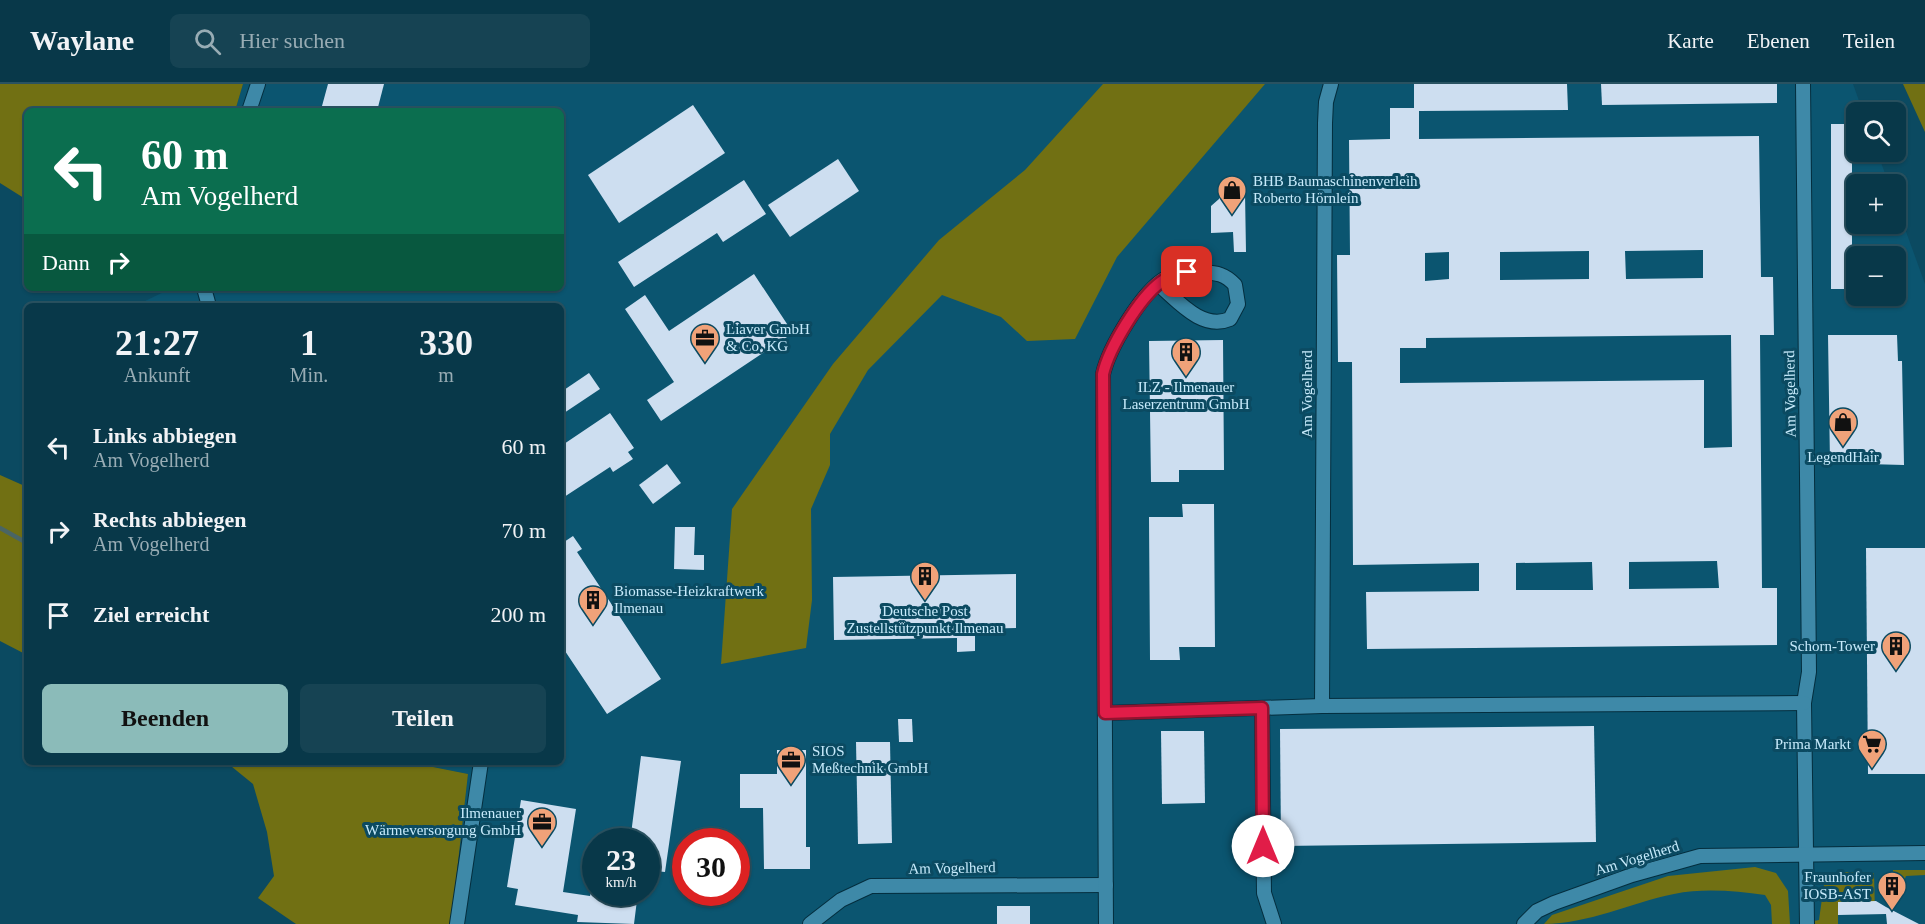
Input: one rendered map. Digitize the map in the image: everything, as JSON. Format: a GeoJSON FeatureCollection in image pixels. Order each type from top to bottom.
{"type":"FeatureCollection","features":[{"type":"Feature","properties":{"kind":"street"},"geometry":{"type":"LineString","coordinates":[[250,108],[258,84]]}},
{"type":"Feature","properties":{"kind":"street","name":"Am Vogelherd"},"geometry":{"type":"LineString","coordinates":[[1322,706],[1325,112],[1331,84]]}},
{"type":"Feature","properties":{"kind":"street","name":"Am Vogelherd"},"geometry":{"type":"LineString","coordinates":[[1803,84],[1809,672],[1804,703],[1807,924]]}},
{"type":"Feature","properties":{"kind":"street"},"geometry":{"type":"LineString","coordinates":[[1106,924],[1103,374],[1110,356],[1138,306],[1158,284],[1187,272],[1224,274],[1235,285],[1238,304],[1230,319],[1213,323],[1200,319],[1158,284]]}},
{"type":"Feature","properties":{"kind":"street"},"geometry":{"type":"LineString","coordinates":[[1105,713],[1322,706],[1804,703]]}},
{"type":"Feature","properties":{"kind":"street"},"geometry":{"type":"LineString","coordinates":[[1262,708],[1264,892],[1274,924]]}},
{"type":"Feature","properties":{"kind":"street"},"geometry":{"type":"LineString","coordinates":[[457,924],[481,765]]}},
{"type":"Feature","properties":{"kind":"street","name":"Am Vogelherd"},"geometry":{"type":"LineString","coordinates":[[1524,924],[1537,911],[1554,903],[1669,863],[1700,856],[1925,853]]}},
{"type":"Feature","properties":{"kind":"street","name":"Am Vogelherd"},"geometry":{"type":"LineString","coordinates":[[810,924],[841,900],[871,886],[1106,885]]}},
{"type":"Feature","properties":{"kind":"shaded area"},"geometry":{"type":"Polygon","coordinates":[[[0,84],[243,84],[236,108],[24,108],[24,198],[0,183],[0,84]]]}},
{"type":"Feature","properties":{"kind":"shaded area"},"geometry":{"type":"Polygon","coordinates":[[[243,84],[1853,84],[1859,102],[1846,102],[1846,162],[1881,162],[1885,174],[1846,174],[1846,234],[1906,234],[1906,232],[1925,284],[1925,924],[451,924],[468,774],[423,765],[564,765],[564,303],[142,303],[166,291],[564,291],[564,108],[236,108],[243,84]]]}},
{"type":"Feature","properties":{"kind":"shaded area"},"geometry":{"type":"Polygon","coordinates":[[[1103,84],[1265,84],[1117,257],[1075,339],[1027,341],[1001,317],[942,295],[868,370],[830,434],[830,465],[811,509],[812,600],[806,648],[721,664],[732,509],[833,364],[939,240],[1025,170],[1103,84]]]}},
{"type":"Feature","properties":{"kind":"shaded area"},"geometry":{"type":"Polygon","coordinates":[[[1903,84],[1925,84],[1925,132],[1903,84]]]}},
{"type":"Feature","properties":{"kind":"shaded area"},"geometry":{"type":"Polygon","coordinates":[[[0,475],[24,486],[24,653],[0,641],[0,475]]]}},
{"type":"Feature","properties":{"kind":"shaded area"},"geometry":{"type":"Polygon","coordinates":[[[230,765],[423,765],[468,774],[451,924],[296,924],[258,898],[274,876],[267,832],[253,784],[230,765]]]}},
{"type":"Feature","properties":{"kind":"shaded area"},"geometry":{"type":"Polygon","coordinates":[[[1755,867],[1776,873],[1788,891],[1790,924],[1772,924],[1771,905],[1765,895],[1708,891],[1674,894],[1577,921],[1544,924],[1552,915],[1668,876],[1755,867]]]}},
{"type":"Feature","properties":{"kind":"shaded area"},"geometry":{"type":"Polygon","coordinates":[[[1893,870],[1925,870],[1925,875],[1906,876],[1901,888],[1893,888],[1893,870]]]}},
{"type":"Feature","properties":{"kind":"shaded area"},"geometry":{"type":"Polygon","coordinates":[[[1844,872],[1874,873],[1875,913],[1871,914],[1870,901],[1838,902],[1838,924],[1814,924],[1814,921],[1819,920],[1824,884],[1829,876],[1844,872]]]}},
{"type":"Feature","properties":{"kind":"building"},"geometry":{"type":"Polygon","coordinates":[[[328,84],[384,84],[378,108],[322,106],[328,84]]]}},
{"type":"Feature","properties":{"kind":"building"},"geometry":{"type":"Polygon","coordinates":[[[1414,84],[1567,84],[1568,110],[1419,111],[1419,139],[1759,136],[1761,277],[1773,277],[1774,335],[1760,335],[1762,588],[1777,588],[1777,645],[1367,649],[1366,592],[1479,591],[1479,563],[1353,565],[1352,362],[1338,362],[1337,255],[1350,255],[1349,140],[1390,139],[1390,108],[1414,108],[1414,84]],[[1703,250],[1625,251],[1626,279],[1703,278],[1703,250]],[[1589,251],[1500,252],[1500,280],[1589,279],[1589,251]],[[1449,252],[1425,253],[1425,281],[1449,279],[1449,252]],[[1731,335],[1426,338],[1426,348],[1400,348],[1400,383],[1704,380],[1704,448],[1732,447],[1731,335]],[[1717,561],[1629,562],[1629,589],[1719,588],[1717,561]],[[1592,562],[1516,563],[1516,590],[1593,590],[1592,562]]]}},
{"type":"Feature","properties":{"kind":"building"},"geometry":{"type":"Polygon","coordinates":[[[1601,84],[1777,84],[1777,103],[1602,105],[1601,84]]]}},
{"type":"Feature","properties":{"kind":"building"},"geometry":{"type":"Polygon","coordinates":[[[693,105],[725,153],[619,223],[588,175],[693,105]]]}},
{"type":"Feature","properties":{"kind":"building"},"geometry":{"type":"Polygon","coordinates":[[[1831,124],[1846,124],[1846,162],[1852,162],[1852,174],[1846,174],[1846,234],[1852,234],[1852,246],[1846,246],[1846,289],[1831,289],[1831,124]]]}},
{"type":"Feature","properties":{"kind":"building"},"geometry":{"type":"Polygon","coordinates":[[[838,159],[859,191],[790,237],[768,205],[838,159]]]}},
{"type":"Feature","properties":{"kind":"building"},"geometry":{"type":"Polygon","coordinates":[[[744,180],[766,214],[723,242],[717,233],[634,287],[618,262],[744,180]]]}},
{"type":"Feature","properties":{"kind":"building","name":"BHB Baumaschinenverleih Roberto Hörnlein"},"geometry":{"type":"Polygon","coordinates":[[[1245,193],[1246,252],[1234,252],[1233,232],[1211,233],[1211,206],[1219,199],[1219,194],[1245,193]]]}},
{"type":"Feature","properties":{"kind":"building","name":"Liaver GmbH & Co. KG"},"geometry":{"type":"Polygon","coordinates":[[[754,274],[793,333],[661,421],[647,400],[674,382],[625,309],[645,295],[669,331],[754,274]]]}},
{"type":"Feature","properties":{"kind":"building"},"geometry":{"type":"Polygon","coordinates":[[[1828,335],[1897,335],[1898,361],[1902,361],[1904,465],[1830,463],[1828,335]]]}},
{"type":"Feature","properties":{"kind":"building","name":"ILZ - Ilmenauer Laserzentrum GmbH"},"geometry":{"type":"Polygon","coordinates":[[[1223,340],[1224,470],[1179,470],[1179,482],[1151,482],[1149,341],[1223,340]]]}},
{"type":"Feature","properties":{"kind":"building"},"geometry":{"type":"Polygon","coordinates":[[[589,373],[600,389],[564,413],[564,390],[589,373]]]}},
{"type":"Feature","properties":{"kind":"building"},"geometry":{"type":"Polygon","coordinates":[[[610,413],[634,448],[628,452],[633,459],[613,472],[610,467],[564,497],[564,444],[610,413]]]}},
{"type":"Feature","properties":{"kind":"building"},"geometry":{"type":"Polygon","coordinates":[[[667,464],[681,483],[653,504],[639,485],[667,464]]]}},
{"type":"Feature","properties":{"kind":"building"},"geometry":{"type":"Polygon","coordinates":[[[1182,504],[1214,504],[1215,647],[1179,647],[1180,660],[1150,660],[1149,517],[1183,517],[1182,504]]]}},
{"type":"Feature","properties":{"kind":"building"},"geometry":{"type":"Polygon","coordinates":[[[675,527],[695,527],[694,555],[704,555],[704,570],[674,569],[675,527]]]}},
{"type":"Feature","properties":{"kind":"building","name":"Biomasse-Heizkraftwerk Ilmenau"},"geometry":{"type":"Polygon","coordinates":[[[573,536],[582,549],[577,552],[661,679],[607,714],[564,650],[564,542],[573,536]]]}},
{"type":"Feature","properties":{"kind":"building","name":"Schorn-Tower"},"geometry":{"type":"Polygon","coordinates":[[[1866,548],[1925,548],[1925,774],[1868,774],[1866,548]]]}},
{"type":"Feature","properties":{"kind":"building","name":"Deutsche Post Zustellstützpunkt Ilmenau"},"geometry":{"type":"Polygon","coordinates":[[[1016,574],[1016,628],[975,629],[975,651],[957,652],[957,638],[834,640],[833,577],[1016,574]]]}},
{"type":"Feature","properties":{"kind":"building"},"geometry":{"type":"Polygon","coordinates":[[[898,719],[912,719],[913,742],[899,742],[898,719]]]}},
{"type":"Feature","properties":{"kind":"building"},"geometry":{"type":"Polygon","coordinates":[[[1594,726],[1596,842],[1281,846],[1280,729],[1594,726]]]}},
{"type":"Feature","properties":{"kind":"building"},"geometry":{"type":"Polygon","coordinates":[[[1161,731],[1204,731],[1205,803],[1162,804],[1161,731]]]}},
{"type":"Feature","properties":{"kind":"building"},"geometry":{"type":"Polygon","coordinates":[[[856,742],[890,742],[892,843],[858,844],[856,742]]]}},
{"type":"Feature","properties":{"kind":"building","name":"SIOS Meßtechnik GmbH"},"geometry":{"type":"Polygon","coordinates":[[[777,750],[806,750],[806,847],[810,847],[810,869],[764,869],[763,808],[740,808],[740,774],[777,774],[777,750]]]}},
{"type":"Feature","properties":{"kind":"building"},"geometry":{"type":"Polygon","coordinates":[[[641,756],[681,761],[665,872],[660,871],[660,828],[632,828],[641,756]]]}},
{"type":"Feature","properties":{"kind":"building","name":"Ilmenauer Wärmeversorgung GmbH"},"geometry":{"type":"Polygon","coordinates":[[[521,800],[576,809],[563,892],[582,895],[582,906],[636,906],[634,924],[577,922],[578,915],[515,905],[518,889],[507,887],[521,800]]]}},
{"type":"Feature","properties":{"kind":"building"},"geometry":{"type":"Polygon","coordinates":[[[1876,901],[1919,924],[1887,924],[1886,914],[1838,915],[1838,902],[1876,901]]]}},
{"type":"Feature","properties":{"kind":"building"},"geometry":{"type":"Polygon","coordinates":[[[997,906],[1030,906],[1030,924],[997,924],[997,906]]]}},
{"type":"Feature","properties":{"kind":"waterway"},"geometry":{"type":"LineString","coordinates":[[0,528],[24,541]]}},
{"type":"Feature","properties":{"kind":"place","name":"BHB Baumaschinenverleih Roberto Hörnlein"},"geometry":{"type":"Point","coordinates":[1232,216]}},
{"type":"Feature","properties":{"kind":"place","name":"Liaver GmbH & Co. KG"},"geometry":{"type":"Point","coordinates":[705,364]}},
{"type":"Feature","properties":{"kind":"place","name":"ILZ - Ilmenauer Laserzentrum GmbH"},"geometry":{"type":"Point","coordinates":[1186,378]}},
{"type":"Feature","properties":{"kind":"place","name":"LegendHair"},"geometry":{"type":"Point","coordinates":[1843,448]}},
{"type":"Feature","properties":{"kind":"place","name":"Deutsche Post Zustellstützpunkt Ilmenau"},"geometry":{"type":"Point","coordinates":[925,602]}},
{"type":"Feature","properties":{"kind":"place","name":"Biomasse-Heizkraftwerk Ilmenau"},"geometry":{"type":"Point","coordinates":[593,626]}},
{"type":"Feature","properties":{"kind":"place","name":"Schorn-Tower"},"geometry":{"type":"Point","coordinates":[1896,672]}},
{"type":"Feature","properties":{"kind":"place","name":"Prima Markt"},"geometry":{"type":"Point","coordinates":[1872,770]}},
{"type":"Feature","properties":{"kind":"place","name":"SIOS Meßtechnik GmbH"},"geometry":{"type":"Point","coordinates":[791,786]}},
{"type":"Feature","properties":{"kind":"place","name":"Ilmenauer Wärmeversorgung GmbH"},"geometry":{"type":"Point","coordinates":[542,848]}},
{"type":"Feature","properties":{"kind":"place","name":"Fraunhofer IOSB-AST"},"geometry":{"type":"Point","coordinates":[1892,912]}},
{"type":"Feature","properties":{"kind":"route"},"geometry":{"type":"LineString","coordinates":[[1187,272],[1165,279],[1138,306],[1110,356],[1103,374],[1105,713],[1262,708],[1263,846]]}}]}
